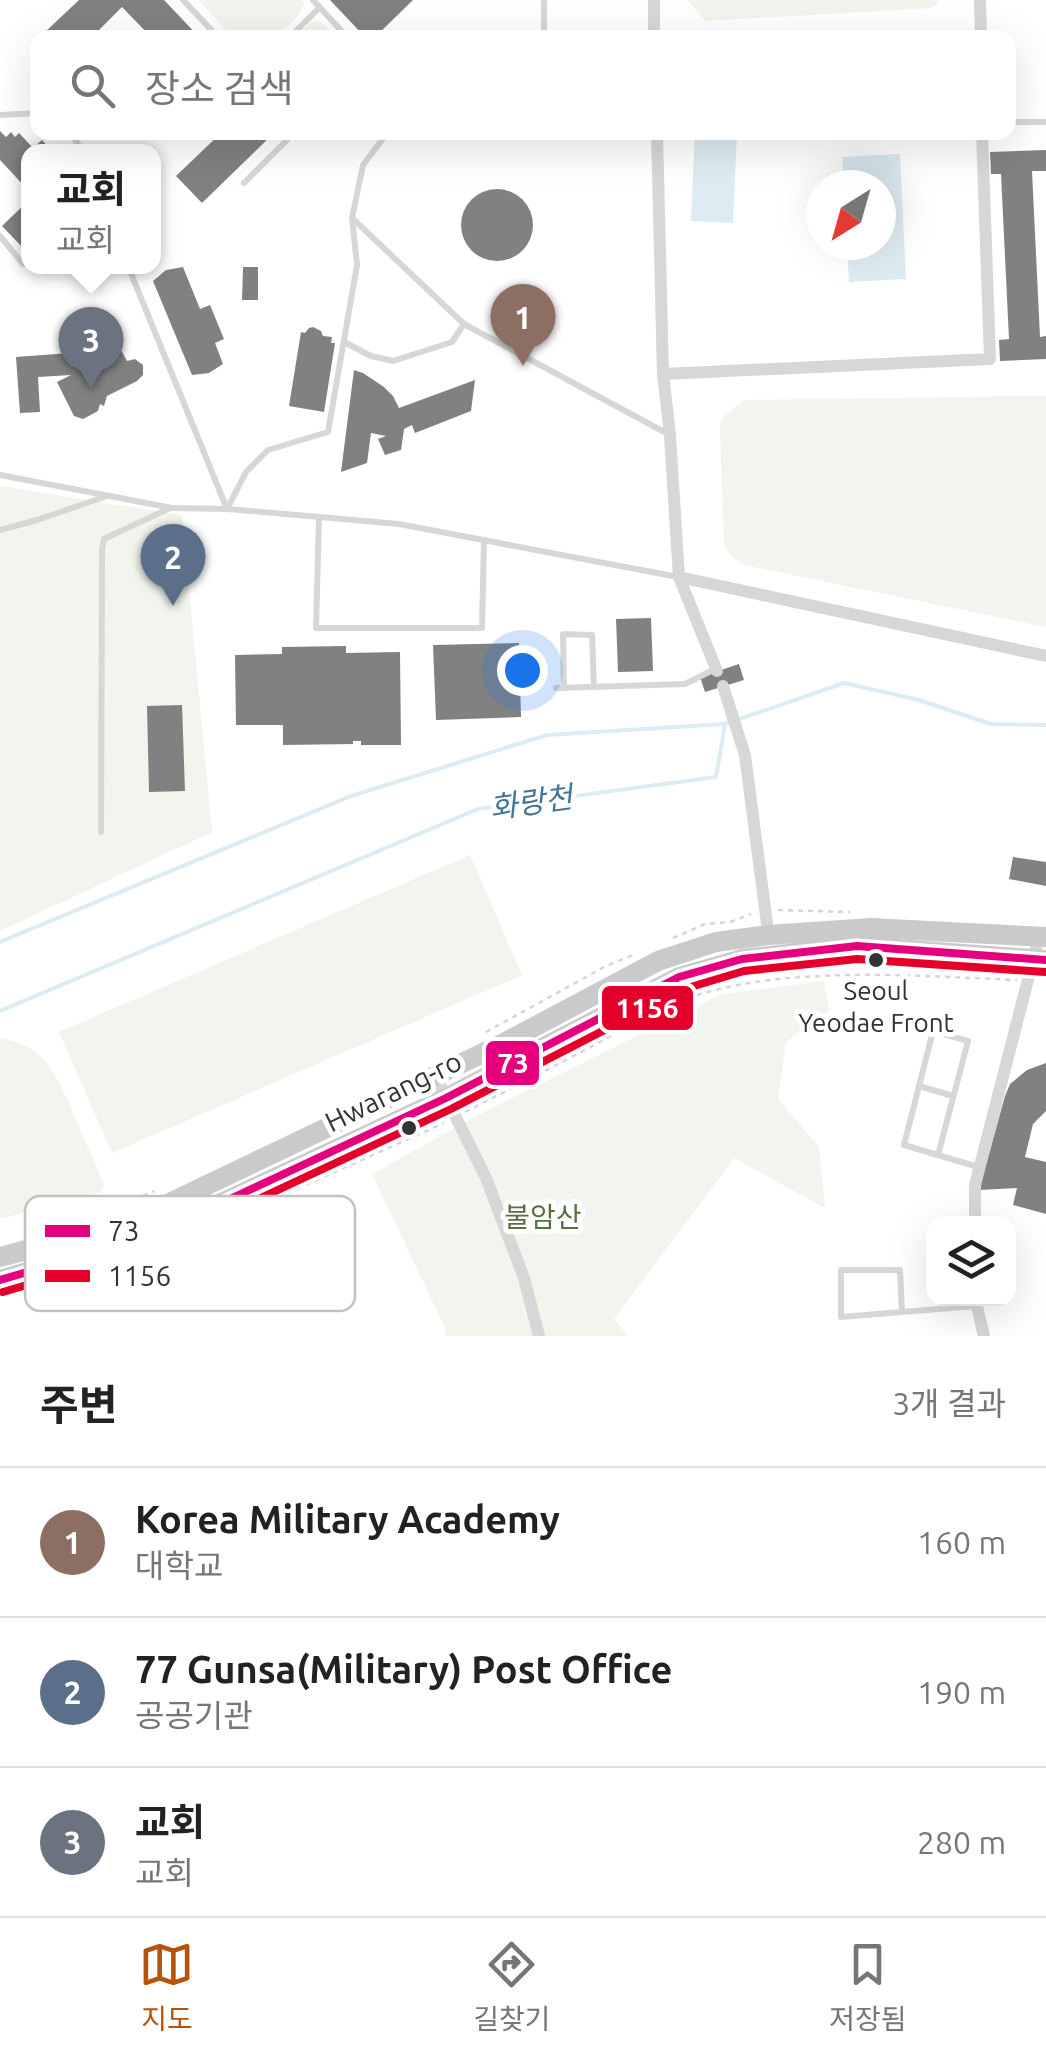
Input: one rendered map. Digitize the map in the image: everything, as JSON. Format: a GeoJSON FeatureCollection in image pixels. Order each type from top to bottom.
{"type":"FeatureCollection","features":[{"type":"Feature","properties":{"kind":"main road","name":"Hwarang-ro"},"geometry":{"type":"LineString","coordinates":[[237,1196],[446,1098],[679,977],[742,959],[770,945],[871,928],[1042,937]]}},
{"type":"Feature","properties":{"kind":"main road","name":"Hwarang-ro"},"geometry":{"type":"LineString","coordinates":[[185,1196],[436,1077],[658,960],[716,942],[857,946],[1036,966]]}},
{"type":"Feature","properties":{"kind":"main road","name":"Hwarang-ro"},"geometry":{"type":"LineString","coordinates":[[0,1257],[25,1250]]}},
{"type":"Feature","properties":{"kind":"street"},"geometry":{"type":"LineString","coordinates":[[654,0],[654,30]]}},
{"type":"Feature","properties":{"kind":"street"},"geometry":{"type":"LineString","coordinates":[[980,0],[981,30]]}},
{"type":"Feature","properties":{"kind":"street"},"geometry":{"type":"LineString","coordinates":[[657,140],[663,374],[679,577],[717,670]]}},
{"type":"Feature","properties":{"kind":"street"},"geometry":{"type":"LineString","coordinates":[[663,374],[990,358],[982,140]]}},
{"type":"Feature","properties":{"kind":"street"},"geometry":{"type":"LineString","coordinates":[[679,577],[1046,656]]}},
{"type":"Feature","properties":{"kind":"street"},"geometry":{"type":"LineString","coordinates":[[724,688],[745,755],[770,945]]}},
{"type":"Feature","properties":{"kind":"street"},"geometry":{"type":"LineString","coordinates":[[975,1216],[975,1185],[1042,937]]}},
{"type":"Feature","properties":{"kind":"street"},"geometry":{"type":"LineString","coordinates":[[436,1077],[486,1178],[524,1278],[539,1336]]}},
{"type":"Feature","properties":{"kind":"street"},"geometry":{"type":"LineString","coordinates":[[976,1306],[984,1336]]}},
{"type":"Feature","properties":{"kind":"lane"},"geometry":{"type":"LineString","coordinates":[[184,0],[211,30]]}},
{"type":"Feature","properties":{"kind":"lane"},"geometry":{"type":"LineString","coordinates":[[313,0],[341,30]]}},
{"type":"Feature","properties":{"kind":"lane"},"geometry":{"type":"LineString","coordinates":[[544,0],[544,30]]}},
{"type":"Feature","properties":{"kind":"lane"},"geometry":{"type":"LineString","coordinates":[[297,30],[320,7]]}},
{"type":"Feature","properties":{"kind":"lane"},"geometry":{"type":"LineString","coordinates":[[0,115],[30,113]]}},
{"type":"Feature","properties":{"kind":"lane"},"geometry":{"type":"LineString","coordinates":[[1016,122],[1046,122]]}},
{"type":"Feature","properties":{"kind":"lane"},"geometry":{"type":"LineString","coordinates":[[244,182],[287,140]]}},
{"type":"Feature","properties":{"kind":"lane"},"geometry":{"type":"LineString","coordinates":[[227,509],[246,472],[268,450],[328,432],[357,265],[352,218],[363,165],[382,140]]}},
{"type":"Feature","properties":{"kind":"lane"},"geometry":{"type":"LineString","coordinates":[[352,218],[464,324],[670,435]]}},
{"type":"Feature","properties":{"kind":"lane"},"geometry":{"type":"LineString","coordinates":[[0,236],[21,262]]}},
{"type":"Feature","properties":{"kind":"lane"},"geometry":{"type":"LineString","coordinates":[[131,274],[227,509]]}},
{"type":"Feature","properties":{"kind":"lane"},"geometry":{"type":"LineString","coordinates":[[344,342],[371,356],[393,361],[452,342],[464,324]]}},
{"type":"Feature","properties":{"kind":"lane"},"geometry":{"type":"LineString","coordinates":[[0,474],[172,508],[399,524],[679,577]]}},
{"type":"Feature","properties":{"kind":"lane"},"geometry":{"type":"LineString","coordinates":[[0,530],[108,496]]}},
{"type":"Feature","properties":{"kind":"lane"},"geometry":{"type":"LineString","coordinates":[[100,832],[104,540],[172,508]]}},
{"type":"Feature","properties":{"kind":"lane"},"geometry":{"type":"LineString","coordinates":[[319,517],[316,628],[482,628],[484,540]]}},
{"type":"Feature","properties":{"kind":"lane"},"geometry":{"type":"LineString","coordinates":[[594,687],[592,635],[563,634],[560,688],[594,687],[685,684],[717,670]]}},
{"type":"Feature","properties":{"kind":"lane"},"geometry":{"type":"LineString","coordinates":[[938,1156],[968,1041],[933,1031],[904,1145],[938,1156],[980,1168]]}},
{"type":"Feature","properties":{"kind":"lane"},"geometry":{"type":"LineString","coordinates":[[919,1086],[954,1096]]}},
{"type":"Feature","properties":{"kind":"lane"},"geometry":{"type":"LineString","coordinates":[[902,1312],[900,1270],[841,1270],[841,1317],[902,1312],[946,1306]]}},
{"type":"Feature","properties":{"kind":"path"},"geometry":{"type":"LineString","coordinates":[[280,1196],[456,1117],[655,1011],[703,993],[764,980],[1036,966]]}},
{"type":"Feature","properties":{"kind":"green space"},"geometry":{"type":"Polygon","coordinates":[[[199,0],[302,0],[304,5],[284,30],[226,30],[199,0]]]}},
{"type":"Feature","properties":{"kind":"green space"},"geometry":{"type":"Polygon","coordinates":[[[687,0],[938,2],[932,8],[705,21],[687,0]]]}},
{"type":"Feature","properties":{"kind":"green space"},"geometry":{"type":"Polygon","coordinates":[[[311,22],[321,22],[329,30],[302,30],[311,22]]]}},
{"type":"Feature","properties":{"kind":"green space"},"geometry":{"type":"Polygon","coordinates":[[[1046,396],[1046,627],[744,565],[724,546],[720,427],[722,418],[744,400],[1046,396]]]}},
{"type":"Feature","properties":{"kind":"green space"},"geometry":{"type":"Polygon","coordinates":[[[0,486],[182,515],[212,832],[0,931],[0,486]]]}},
{"type":"Feature","properties":{"kind":"green space"},"geometry":{"type":"Polygon","coordinates":[[[470,855],[522,975],[112,1153],[59,1032],[470,855]]]}},
{"type":"Feature","properties":{"kind":"green space","name":"불암산"},"geometry":{"type":"Polygon","coordinates":[[[824,981],[829,1011],[786,1042],[778,1099],[819,1147],[825,1208],[734,1158],[614,1319],[628,1336],[445,1336],[446,1330],[372,1174],[484,1112],[722,994],[824,981]]]}},
{"type":"Feature","properties":{"kind":"green space"},"geometry":{"type":"Polygon","coordinates":[[[0,1038],[30,1048],[50,1067],[104,1185],[101,1192],[86,1196],[25,1196],[25,1212],[0,1219],[0,1038]]]}},
{"type":"Feature","properties":{"kind":"shaded area"},"geometry":{"type":"Polygon","coordinates":[[[695,140],[737,140],[733,223],[691,221],[695,140]]]}},
{"type":"Feature","properties":{"kind":"shaded area"},"geometry":{"type":"Polygon","coordinates":[[[900,154],[906,279],[849,282],[848,260],[896,260],[896,170],[843,170],[842,157],[900,154]]]}},
{"type":"Feature","properties":{"kind":"building"},"geometry":{"type":"Polygon","coordinates":[[[79,0],[164,0],[192,30],[144,30],[122,7],[99,30],[47,30],[79,0]]]}},
{"type":"Feature","properties":{"kind":"building"},"geometry":{"type":"Polygon","coordinates":[[[330,0],[413,0],[382,30],[358,30],[330,0]]]}},
{"type":"Feature","properties":{"kind":"building"},"geometry":{"type":"Polygon","coordinates":[[[0,131],[6,137],[11,132],[15,137],[19,133],[29,144],[21,144],[21,182],[0,160],[0,131]]]}},
{"type":"Feature","properties":{"kind":"building"},"geometry":{"type":"Polygon","coordinates":[[[214,140],[267,140],[202,203],[176,176],[214,140]]]}},
{"type":"Feature","properties":{"kind":"building"},"geometry":{"type":"Polygon","coordinates":[[[1046,150],[1046,171],[1032,171],[1040,337],[1046,336],[1046,359],[1000,361],[999,340],[1009,339],[1001,174],[991,174],[990,152],[1046,150]]]}},
{"type":"Feature","properties":{"kind":"building"},"geometry":{"type":"Polygon","coordinates":[[[497,189],[522,200],[533,225],[522,250],[497,261],[472,250],[461,225],[472,200],[497,189]]]}},
{"type":"Feature","properties":{"kind":"building"},"geometry":{"type":"Polygon","coordinates":[[[21,208],[21,246],[2,226],[21,208]]]}},
{"type":"Feature","properties":{"kind":"building"},"geometry":{"type":"Polygon","coordinates":[[[183,267],[200,309],[210,305],[224,339],[215,343],[223,364],[209,373],[192,375],[153,281],[166,270],[183,267]]]}},
{"type":"Feature","properties":{"kind":"building"},"geometry":{"type":"Polygon","coordinates":[[[243,267],[258,267],[258,300],[242,300],[243,267]]]}},
{"type":"Feature","properties":{"kind":"building"},"geometry":{"type":"Polygon","coordinates":[[[313,327],[323,336],[332,337],[331,343],[335,343],[324,412],[289,406],[301,332],[313,327]]]}},
{"type":"Feature","properties":{"kind":"building"},"geometry":{"type":"Polygon","coordinates":[[[94,347],[105,350],[103,359],[121,350],[127,361],[135,359],[143,365],[143,375],[107,396],[104,406],[100,404],[98,411],[83,419],[74,416],[57,382],[71,375],[38,377],[40,412],[20,413],[16,357],[70,353],[71,366],[84,362],[86,355],[91,357],[94,347]]]}},
{"type":"Feature","properties":{"kind":"building"},"geometry":{"type":"Polygon","coordinates":[[[354,370],[384,387],[399,408],[475,380],[471,411],[415,433],[412,425],[404,429],[401,450],[385,455],[378,439],[386,436],[371,433],[367,463],[341,472],[354,370]]]}},
{"type":"Feature","properties":{"kind":"building"},"geometry":{"type":"Polygon","coordinates":[[[651,618],[653,671],[618,672],[616,619],[651,618]]]}},
{"type":"Feature","properties":{"kind":"building"},"geometry":{"type":"Polygon","coordinates":[[[519,643],[521,717],[436,720],[433,645],[519,643]]]}},
{"type":"Feature","properties":{"kind":"building"},"geometry":{"type":"Polygon","coordinates":[[[346,646],[346,653],[400,652],[401,745],[361,745],[361,741],[353,741],[283,745],[283,725],[236,725],[235,655],[282,654],[282,647],[346,646]]]}},
{"type":"Feature","properties":{"kind":"building"},"geometry":{"type":"Polygon","coordinates":[[[739,664],[744,680],[705,692],[700,677],[739,664]]]}},
{"type":"Feature","properties":{"kind":"building"},"geometry":{"type":"Polygon","coordinates":[[[182,705],[185,791],[149,792],[147,706],[182,705]]]}},
{"type":"Feature","properties":{"kind":"building"},"geometry":{"type":"Polygon","coordinates":[[[1013,857],[1046,862],[1046,886],[1009,879],[1013,857]]]}},
{"type":"Feature","properties":{"kind":"building"},"geometry":{"type":"Polygon","coordinates":[[[1046,1063],[1046,1111],[1033,1124],[1025,1157],[1046,1162],[1046,1214],[1013,1205],[1017,1188],[979,1190],[1010,1084],[1027,1070],[1046,1063]]]}},
{"type":"Feature","properties":{"kind":"waterway","name":"화랑천"},"geometry":{"type":"LineString","coordinates":[[0,1011],[478,809],[716,777],[725,724],[844,683],[919,700],[991,724],[1046,725]]}},
{"type":"Feature","properties":{"kind":"waterway"},"geometry":{"type":"LineString","coordinates":[[0,942],[351,796],[547,735],[725,724]]}},
{"type":"Feature","properties":{"kind":"transit line","name":"73"},"geometry":{"type":"LineString","coordinates":[[237,1196],[446,1098],[679,977],[742,959],[857,946],[1046,960]]}},
{"type":"Feature","properties":{"kind":"transit line","name":"1156"},"geometry":{"type":"LineString","coordinates":[[265,1196],[451,1109],[684,989],[744,971],[857,959],[1045,972]]}},
{"type":"Feature","properties":{"kind":"transit line","name":"73"},"geometry":{"type":"LineString","coordinates":[[0,1280],[25,1273]]}},
{"type":"Feature","properties":{"kind":"transit line","name":"1156"},"geometry":{"type":"LineString","coordinates":[[3,1292],[25,1286]]}},
{"type":"Feature","properties":{"kind":"place","name":"Korea Military Academy"},"geometry":{"type":"Point","coordinates":[523,366]}},
{"type":"Feature","properties":{"kind":"place","name":"교회"},"geometry":{"type":"Point","coordinates":[91,389]}},
{"type":"Feature","properties":{"kind":"place","name":"77 Gunsa(Military) Post Office"},"geometry":{"type":"Point","coordinates":[173,606]}},
{"type":"Feature","properties":{"kind":"place","name":"Seoul Yeodae Front"},"geometry":{"type":"Point","coordinates":[876,960]}}]}
